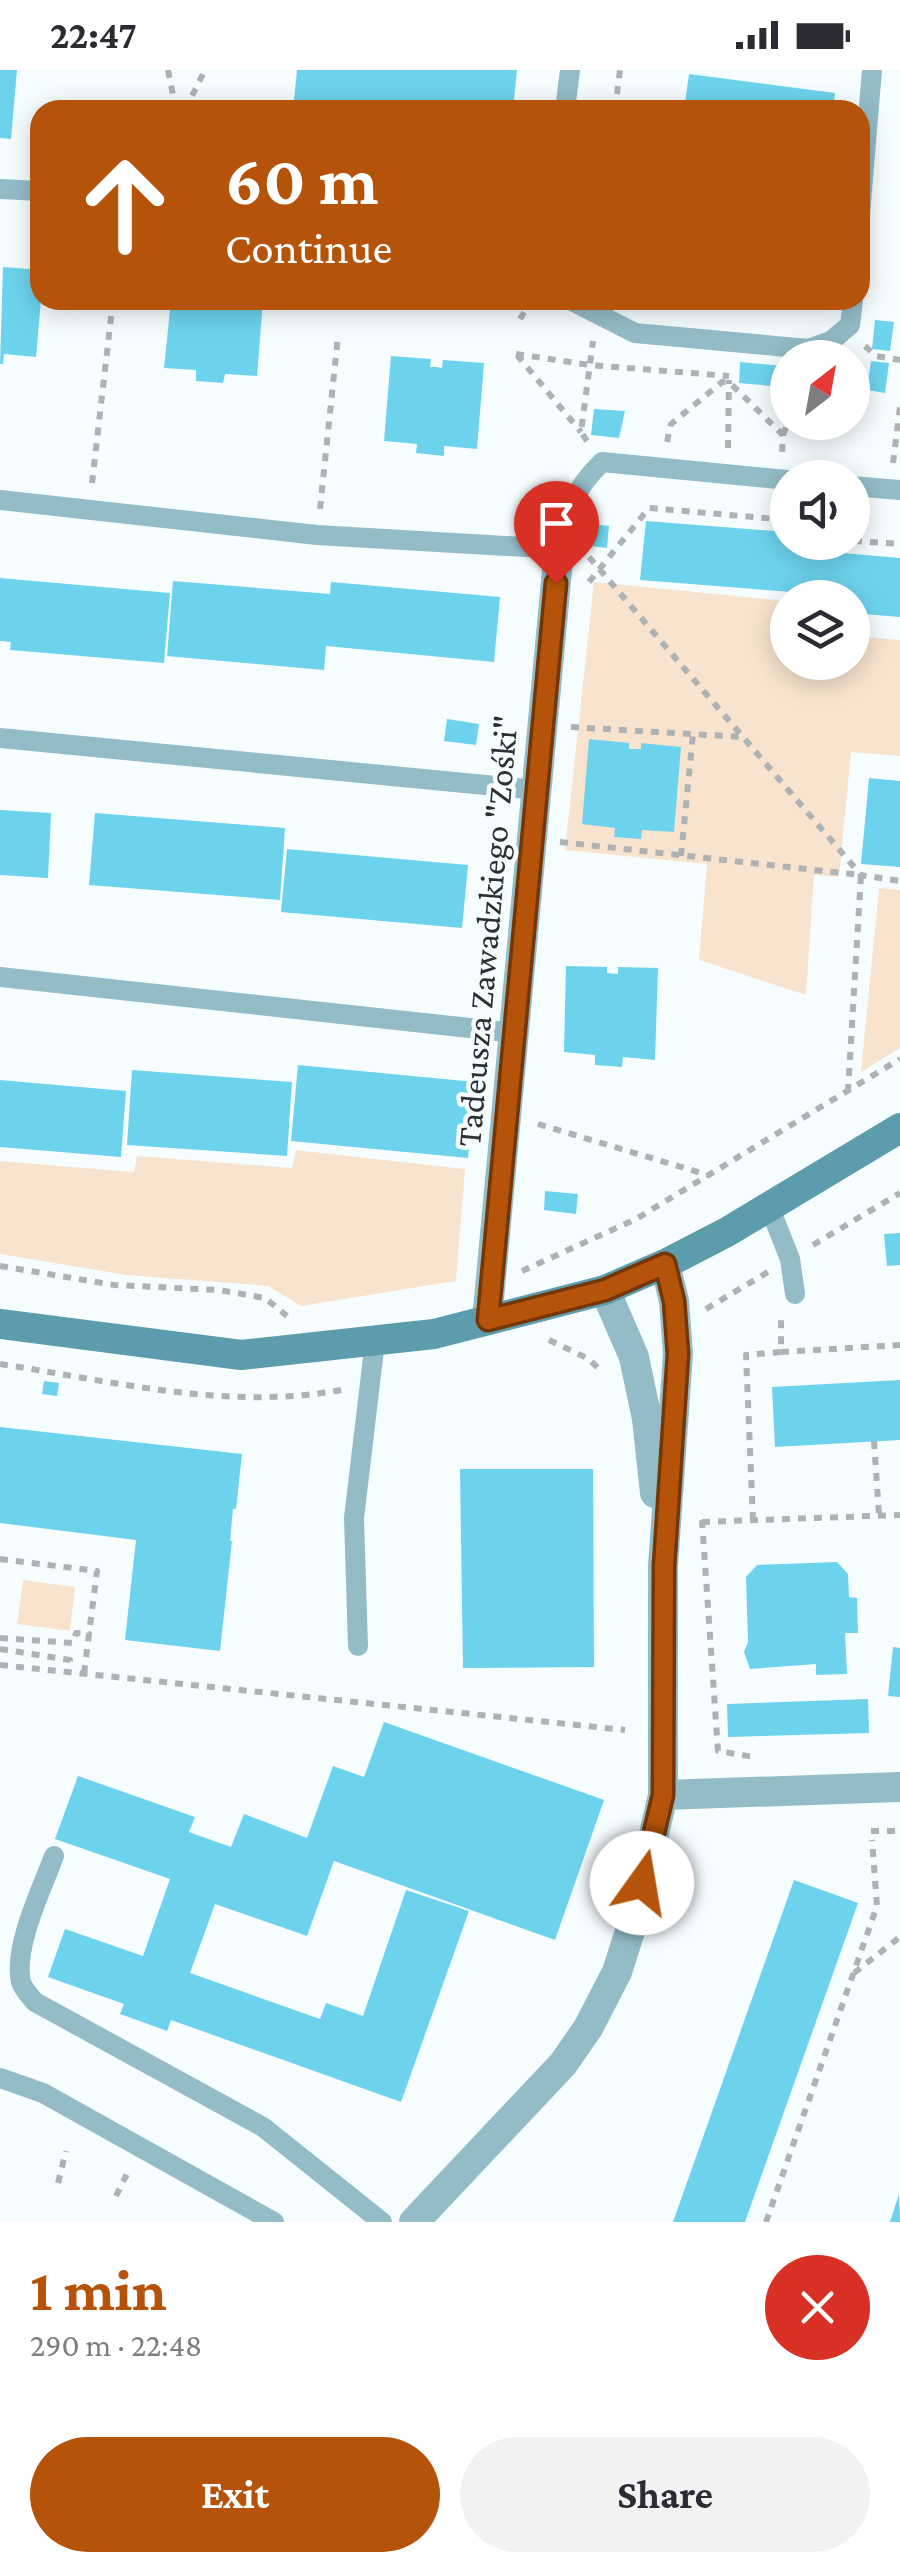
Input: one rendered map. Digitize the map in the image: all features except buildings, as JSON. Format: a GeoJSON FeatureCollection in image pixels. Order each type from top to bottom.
{"type":"FeatureCollection","features":[{"type":"Feature","properties":{"kind":"street","name":"Tadeusza Zawadzkiego \"Zośki\""},"geometry":{"type":"LineString","coordinates":[[488,1320],[559,549]]}},
{"type":"Feature","properties":{"kind":"street"},"geometry":{"type":"LineString","coordinates":[[0,1324],[242,1355],[434,1334],[605,1290],[665,1264],[900,1128]]}},
{"type":"Feature","properties":{"kind":"street"},"geometry":{"type":"LineString","coordinates":[[414,2222],[553,2076],[588,2028],[617,1972],[636,1912],[663,1795],[664,1566],[678,1354],[674,1301],[665,1264]]}},
{"type":"Feature","properties":{"kind":"street"},"geometry":{"type":"LineString","coordinates":[[605,1290],[634,1357],[647,1419],[664,1566]]}},
{"type":"Feature","properties":{"kind":"street"},"geometry":{"type":"LineString","coordinates":[[663,1795],[900,1787]]}},
{"type":"Feature","properties":{"kind":"lane"},"geometry":{"type":"LineString","coordinates":[[566,100],[570,70]]}},
{"type":"Feature","properties":{"kind":"lane"},"geometry":{"type":"LineString","coordinates":[[870,100],[872,70]]}},
{"type":"Feature","properties":{"kind":"lane"},"geometry":{"type":"LineString","coordinates":[[0,189],[30,190]]}},
{"type":"Feature","properties":{"kind":"lane"},"geometry":{"type":"LineString","coordinates":[[589,310],[634,332],[809,349],[831,341],[850,325],[852,310]]}},
{"type":"Feature","properties":{"kind":"lane"},"geometry":{"type":"LineString","coordinates":[[0,500],[317,534],[559,549],[570,501],[580,483],[602,462],[770,478]]}},
{"type":"Feature","properties":{"kind":"lane"},"geometry":{"type":"LineString","coordinates":[[870,488],[895,490]]}},
{"type":"Feature","properties":{"kind":"lane"},"geometry":{"type":"LineString","coordinates":[[0,738],[537,790]]}},
{"type":"Feature","properties":{"kind":"lane"},"geometry":{"type":"LineString","coordinates":[[0,977],[516,1033]]}},
{"type":"Feature","properties":{"kind":"lane"},"geometry":{"type":"LineString","coordinates":[[769,1206],[790,1259],[785,1290]]}},
{"type":"Feature","properties":{"kind":"lane"},"geometry":{"type":"LineString","coordinates":[[358,1646],[354,1518],[376,1340]]}},
{"type":"Feature","properties":{"kind":"lane"},"geometry":{"type":"LineString","coordinates":[[54,1856],[27,1930],[21,1974],[22,1984],[35,2002],[263,2127],[382,2222]]}},
{"type":"Feature","properties":{"kind":"lane"},"geometry":{"type":"LineString","coordinates":[[0,1962],[21,1974]]}},
{"type":"Feature","properties":{"kind":"lane"},"geometry":{"type":"LineString","coordinates":[[0,2078],[44,2093],[274,2222]]}},
{"type":"Feature","properties":{"kind":"path"},"geometry":{"type":"LineString","coordinates":[[168,70],[174,100]]}},
{"type":"Feature","properties":{"kind":"path"},"geometry":{"type":"LineString","coordinates":[[190,100],[205,70]]}},
{"type":"Feature","properties":{"kind":"path"},"geometry":{"type":"LineString","coordinates":[[616,100],[620,70]]}},
{"type":"Feature","properties":{"kind":"path"},"geometry":{"type":"LineString","coordinates":[[90,508],[111,310]]}},
{"type":"Feature","properties":{"kind":"path"},"geometry":{"type":"LineString","coordinates":[[520,319],[526,310]]}},
{"type":"Feature","properties":{"kind":"path"},"geometry":{"type":"LineString","coordinates":[[582,432],[597,314]]}},
{"type":"Feature","properties":{"kind":"path"},"geometry":{"type":"LineString","coordinates":[[317,534],[338,336]]}},
{"type":"Feature","properties":{"kind":"path"},"geometry":{"type":"LineString","coordinates":[[728,474],[733,342]]}},
{"type":"Feature","properties":{"kind":"path"},"geometry":{"type":"LineString","coordinates":[[602,462],[582,432],[516,354],[729,379],[770,422]]}},
{"type":"Feature","properties":{"kind":"path"},"geometry":{"type":"LineString","coordinates":[[663,468],[670,424],[729,379]]}},
{"type":"Feature","properties":{"kind":"path"},"geometry":{"type":"LineString","coordinates":[[895,490],[900,406]]}},
{"type":"Feature","properties":{"kind":"path"},"geometry":{"type":"LineString","coordinates":[[581,590],[650,508],[770,518]]}},
{"type":"Feature","properties":{"kind":"path"},"geometry":{"type":"LineString","coordinates":[[870,542],[900,544]]}},
{"type":"Feature","properties":{"kind":"path"},"geometry":{"type":"LineString","coordinates":[[559,549],[586,554],[600,569],[861,876],[848,1091]]}},
{"type":"Feature","properties":{"kind":"path"},"geometry":{"type":"LineString","coordinates":[[560,726],[743,736]]}},
{"type":"Feature","properties":{"kind":"path"},"geometry":{"type":"LineString","coordinates":[[681,856],[693,734]]}},
{"type":"Feature","properties":{"kind":"path"},"geometry":{"type":"LineString","coordinates":[[551,841],[900,881]]}},
{"type":"Feature","properties":{"kind":"path"},"geometry":{"type":"LineString","coordinates":[[516,1273],[636,1219],[900,1059]]}},
{"type":"Feature","properties":{"kind":"path"},"geometry":{"type":"LineString","coordinates":[[527,1121],[708,1176]]}},
{"type":"Feature","properties":{"kind":"path"},"geometry":{"type":"LineString","coordinates":[[0,1266],[114,1285],[218,1290],[265,1298],[288,1316],[306,1315]]}},
{"type":"Feature","properties":{"kind":"path"},"geometry":{"type":"LineString","coordinates":[[774,1268],[785,1290],[781,1352]]}},
{"type":"Feature","properties":{"kind":"path"},"geometry":{"type":"LineString","coordinates":[[540,1336],[590,1359],[602,1372],[607,1387]]}},
{"type":"Feature","properties":{"kind":"path"},"geometry":{"type":"LineString","coordinates":[[753,1520],[746,1354],[900,1345]]}},
{"type":"Feature","properties":{"kind":"path"},"geometry":{"type":"LineString","coordinates":[[874,1441],[879,1516]]}},
{"type":"Feature","properties":{"kind":"path"},"geometry":{"type":"LineString","coordinates":[[701,1511],[718,1750]]}},
{"type":"Feature","properties":{"kind":"path"},"geometry":{"type":"LineString","coordinates":[[702,1522],[900,1515]]}},
{"type":"Feature","properties":{"kind":"path"},"geometry":{"type":"LineString","coordinates":[[0,1559],[97,1571],[84,1674]]}},
{"type":"Feature","properties":{"kind":"path"},"geometry":{"type":"LineString","coordinates":[[0,1638],[74,1642],[76,1633],[89,1634]]}},
{"type":"Feature","properties":{"kind":"path"},"geometry":{"type":"LineString","coordinates":[[0,1648],[70,1660],[68,1672]]}},
{"type":"Feature","properties":{"kind":"path"},"geometry":{"type":"LineString","coordinates":[[0,1665],[625,1730]]}},
{"type":"Feature","properties":{"kind":"path"},"geometry":{"type":"LineString","coordinates":[[766,2222],[877,1906],[871,1836],[900,1830]]}},
{"type":"Feature","properties":{"kind":"path"},"geometry":{"type":"LineString","coordinates":[[853,1974],[900,1937]]}},
{"type":"Feature","properties":{"kind":"path"},"geometry":{"type":"LineString","coordinates":[[58,2183],[66,2151]]}},
{"type":"Feature","properties":{"kind":"path"},"geometry":{"type":"LineString","coordinates":[[116,2196],[129,2171]]}},
{"type":"Feature","properties":{"kind":"shaded area"},"geometry":{"type":"Polygon","coordinates":[[[594,582],[770,599],[770,680],[870,680],[870,637],[900,640],[900,756],[851,752],[839,877],[814,875],[806,995],[699,960],[707,864],[565,850],[594,582]]]}},
{"type":"Feature","properties":{"kind":"shaded area"},"geometry":{"type":"Polygon","coordinates":[[[879,888],[900,890],[900,1048],[861,1072],[879,888]]]}},
{"type":"Feature","properties":{"kind":"shaded area"},"geometry":{"type":"Polygon","coordinates":[[[296,1150],[465,1169],[456,1281],[301,1306],[268,1286],[127,1275],[0,1254],[0,1161],[134,1172],[137,1156],[292,1168],[296,1150]]]}},
{"type":"Feature","properties":{"kind":"shaded area"},"geometry":{"type":"Polygon","coordinates":[[[23,1580],[75,1587],[70,1631],[17,1624],[23,1580]]]}},
{"type":"Feature","properties":{"kind":"route"},"geometry":{"type":"LineString","coordinates":[[556,583],[488,1320],[605,1290],[665,1264],[674,1301],[678,1354],[664,1566],[663,1795],[642,1883]]}}]}
